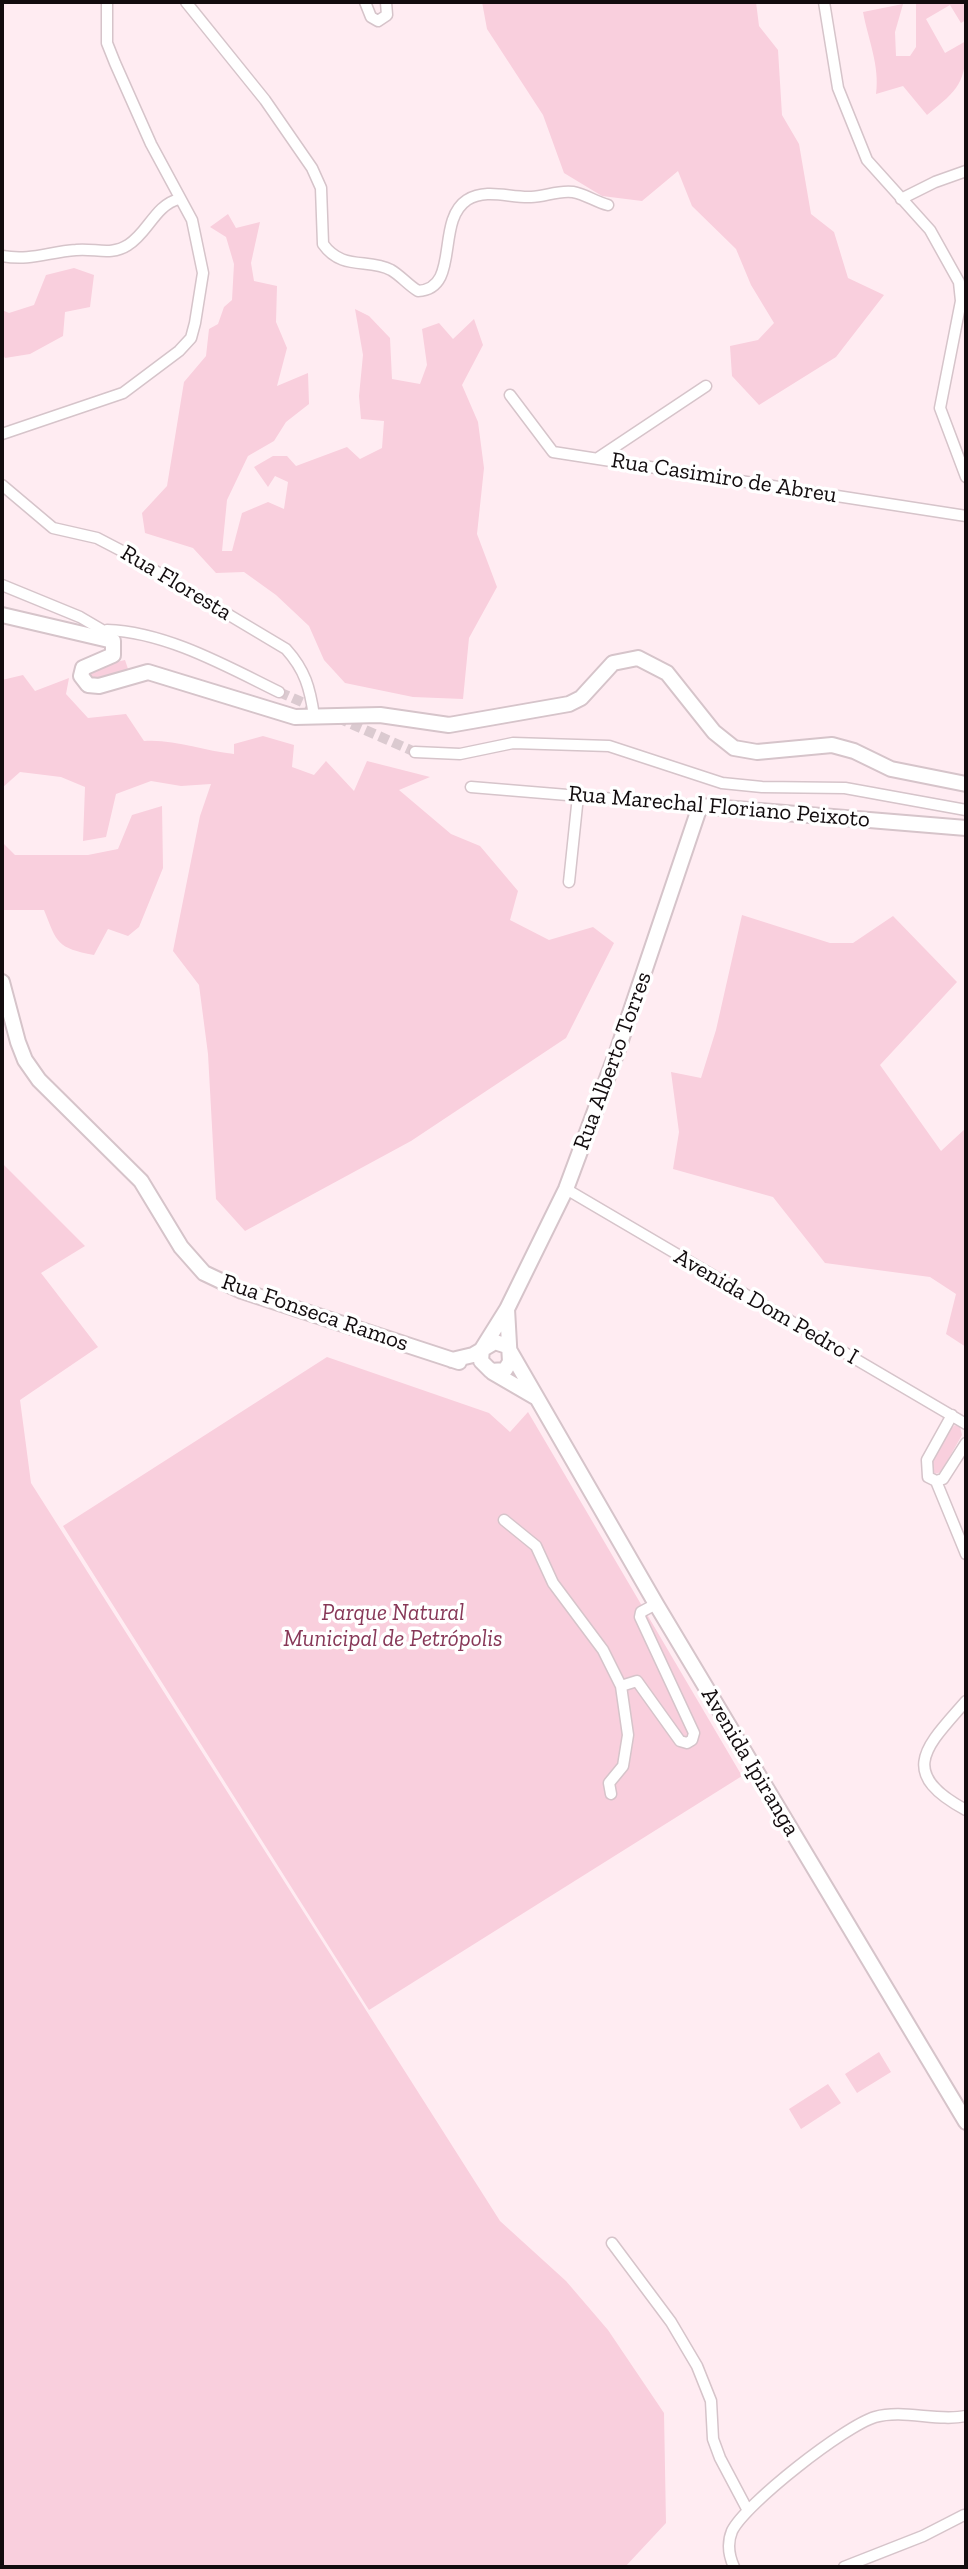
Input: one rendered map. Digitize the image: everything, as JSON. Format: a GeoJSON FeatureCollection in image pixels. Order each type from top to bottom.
{"type":"FeatureCollection","features":[{"type":"Feature","properties":{"kind":"main road"},"geometry":{"type":"LineString","coordinates":[[2,615],[110,636],[113,655],[83,668],[81,676],[88,685],[99,686],[148,671],[295,717],[380,715],[449,725],[497,719],[575,702],[606,668],[622,660],[638,658],[667,673],[714,732],[734,748],[757,752],[832,745],[854,751],[891,769],[966,784]]}},
{"type":"Feature","properties":{"kind":"main road","name":"Rua Marechal Floriano Peixoto"},"geometry":{"type":"LineString","coordinates":[[700,806],[966,828]]}},
{"type":"Feature","properties":{"kind":"main road","name":"Rua Alberto Torres"},"geometry":{"type":"LineString","coordinates":[[482,1349],[507,1309],[566,1189],[618,1049],[700,806]]}},
{"type":"Feature","properties":{"kind":"main road","name":"Rua Fonseca Ramos"},"geometry":{"type":"LineString","coordinates":[[2,982],[18,1042],[38,1080],[141,1181],[181,1247],[204,1273],[242,1291],[491,1371]]}},
{"type":"Feature","properties":{"kind":"main road"},"geometry":{"type":"LineString","coordinates":[[491,1371],[499,1372],[508,1366],[510,1351],[507,1309]]}},
{"type":"Feature","properties":{"kind":"main road"},"geometry":{"type":"LineString","coordinates":[[452,1360],[482,1349],[490,1343],[499,1342],[510,1351]]}},
{"type":"Feature","properties":{"kind":"main road"},"geometry":{"type":"LineString","coordinates":[[482,1349],[481,1361],[491,1371],[539,1399]]}},
{"type":"Feature","properties":{"kind":"main road","name":"Avenida Ipiranga"},"geometry":{"type":"LineString","coordinates":[[510,1351],[656,1604],[966,2122]]}},
{"type":"Feature","properties":{"kind":"street"},"geometry":{"type":"LineString","coordinates":[[2,434],[123,393],[179,351],[191,338],[201,296],[203,273],[192,220],[179,200],[107,43],[107,2]]}},
{"type":"Feature","properties":{"kind":"street"},"geometry":{"type":"LineString","coordinates":[[187,2],[265,100],[312,168],[321,188],[323,244],[328,252],[348,262],[391,270],[418,291],[428,290],[440,281],[450,227],[459,207],[469,199],[485,194],[534,197],[549,192],[566,192],[608,205]]}},
{"type":"Feature","properties":{"kind":"street"},"geometry":{"type":"LineString","coordinates":[[365,2],[371,17],[378,21],[387,15],[386,2]]}},
{"type":"Feature","properties":{"kind":"street"},"geometry":{"type":"LineString","coordinates":[[824,2],[838,88],[848,119],[867,160],[930,230],[959,282],[961,301],[940,408],[966,477]]}},
{"type":"Feature","properties":{"kind":"street"},"geometry":{"type":"LineString","coordinates":[[901,199],[966,171]]}},
{"type":"Feature","properties":{"kind":"street"},"geometry":{"type":"LineString","coordinates":[[2,256],[25,260],[78,249],[112,252],[138,238],[163,206],[179,200]]}},
{"type":"Feature","properties":{"kind":"street"},"geometry":{"type":"LineString","coordinates":[[598,458],[706,386]]}},
{"type":"Feature","properties":{"kind":"street","name":"Rua Casimiro de Abreu"},"geometry":{"type":"LineString","coordinates":[[510,395],[553,452],[966,516]]}},
{"type":"Feature","properties":{"kind":"street","name":"Rua Floresta"},"geometry":{"type":"LineString","coordinates":[[2,485],[53,528],[97,538],[286,649],[300,665],[310,686],[314,716]]}},
{"type":"Feature","properties":{"kind":"street"},"geometry":{"type":"LineString","coordinates":[[2,585],[110,636],[133,631],[279,692]]}},
{"type":"Feature","properties":{"kind":"street"},"geometry":{"type":"LineString","coordinates":[[415,752],[460,754],[513,743],[591,743],[609,746],[722,783],[762,787],[845,788],[966,810]]}},
{"type":"Feature","properties":{"kind":"street","name":"Rua Marechal Floriano Peixoto"},"geometry":{"type":"LineString","coordinates":[[471,787],[700,806]]}},
{"type":"Feature","properties":{"kind":"street"},"geometry":{"type":"LineString","coordinates":[[569,882],[578,796]]}},
{"type":"Feature","properties":{"kind":"street","name":"Avenida Dom Pedro I"},"geometry":{"type":"LineString","coordinates":[[566,1189],[966,1424]]}},
{"type":"Feature","properties":{"kind":"street"},"geometry":{"type":"LineString","coordinates":[[951,1415],[925,1466],[928,1477],[936,1481],[966,1554]]}},
{"type":"Feature","properties":{"kind":"street"},"geometry":{"type":"LineString","coordinates":[[936,1481],[948,1475],[966,1443]]}},
{"type":"Feature","properties":{"kind":"street"},"geometry":{"type":"LineString","coordinates":[[504,1520],[536,1546],[553,1583],[603,1650],[621,1686],[628,1735],[623,1766],[609,1783],[611,1794]]}},
{"type":"Feature","properties":{"kind":"street"},"geometry":{"type":"LineString","coordinates":[[621,1686],[637,1681],[680,1741],[687,1743],[692,1740],[692,1725],[640,1617],[641,1612],[656,1604]]}},
{"type":"Feature","properties":{"kind":"street"},"geometry":{"type":"LineString","coordinates":[[966,1700],[933,1737],[924,1754],[924,1766],[934,1787],[966,1810]]}},
{"type":"Feature","properties":{"kind":"street"},"geometry":{"type":"LineString","coordinates":[[612,2243],[671,2322],[697,2366],[712,2401],[713,2438],[720,2458],[747,2509]]}},
{"type":"Feature","properties":{"kind":"street"},"geometry":{"type":"LineString","coordinates":[[734,2567],[729,2544],[732,2531],[747,2509],[863,2421],[892,2415],[966,2416]]}},
{"type":"Feature","properties":{"kind":"street"},"geometry":{"type":"LineString","coordinates":[[844,2567],[923,2536],[964,2515]]}},
{"type":"Feature","properties":{"kind":"green space"},"geometry":{"type":"Polygon","coordinates":[[[482,2],[756,2],[759,26],[778,50],[782,115],[799,144],[811,214],[834,232],[848,278],[884,295],[836,357],[759,405],[732,376],[730,346],[758,340],[774,323],[751,285],[736,249],[692,206],[678,171],[642,201],[602,196],[564,173],[543,115],[487,29],[482,2]]]}},
{"type":"Feature","properties":{"kind":"green space"},"geometry":{"type":"Polygon","coordinates":[[[916,2],[966,2],[966,20],[961,23],[950,5],[926,19],[945,53],[966,41],[964,67],[958,84],[947,98],[927,115],[903,86],[876,94],[875,63],[863,12],[903,4],[895,32],[896,56],[910,56],[916,47],[916,2]]]}},
{"type":"Feature","properties":{"kind":"green space"},"geometry":{"type":"Polygon","coordinates":[[[228,214],[236,228],[260,222],[251,263],[254,281],[277,286],[276,322],[287,348],[277,386],[308,373],[309,404],[286,422],[274,441],[248,456],[227,500],[222,551],[232,551],[242,513],[268,502],[284,509],[288,482],[275,476],[268,487],[254,467],[273,456],[287,456],[296,466],[347,447],[360,459],[382,448],[384,421],[361,419],[359,396],[363,355],[355,309],[369,316],[390,338],[392,379],[420,384],[427,365],[422,329],[439,323],[453,339],[474,319],[483,345],[462,385],[478,422],[484,468],[477,534],[497,587],[469,638],[463,699],[413,697],[345,683],[324,660],[309,626],[276,595],[244,572],[216,573],[193,548],[145,533],[142,513],[167,486],[184,382],[206,356],[209,329],[218,324],[224,307],[232,300],[234,264],[226,237],[210,227],[228,214]]]}},
{"type":"Feature","properties":{"kind":"green space"},"geometry":{"type":"Polygon","coordinates":[[[74,268],[94,275],[90,307],[65,312],[63,336],[30,354],[5,358],[2,353],[2,310],[9,313],[34,305],[46,275],[74,268]]]}},
{"type":"Feature","properties":{"kind":"green space"},"geometry":{"type":"Polygon","coordinates":[[[125,660],[129,672],[90,679],[87,672],[94,667],[125,660]]]}},
{"type":"Feature","properties":{"kind":"green space"},"geometry":{"type":"Polygon","coordinates":[[[23,675],[35,691],[69,678],[66,694],[88,718],[126,714],[144,741],[167,742],[234,754],[234,744],[263,736],[294,745],[292,767],[314,775],[326,761],[354,791],[367,761],[430,777],[399,790],[451,834],[480,846],[518,891],[510,920],[549,940],[593,927],[614,943],[566,1038],[411,1141],[245,1231],[216,1199],[208,1054],[199,985],[173,951],[200,816],[211,784],[181,786],[151,781],[116,794],[106,837],[83,841],[85,787],[61,777],[20,772],[2,788],[2,680],[23,675]]]}},
{"type":"Feature","properties":{"kind":"green space"},"geometry":{"type":"Polygon","coordinates":[[[162,806],[163,868],[139,927],[128,936],[108,929],[94,955],[72,950],[60,942],[44,910],[2,910],[2,842],[15,855],[88,855],[118,849],[132,815],[162,806]]]}},
{"type":"Feature","properties":{"kind":"green space"},"geometry":{"type":"Polygon","coordinates":[[[742,915],[830,943],[853,943],[893,916],[957,982],[880,1065],[941,1151],[966,1128],[966,1347],[946,1334],[956,1294],[930,1277],[825,1263],[773,1197],[673,1169],[679,1132],[671,1072],[701,1078],[716,1030],[742,915]]]}},
{"type":"Feature","properties":{"kind":"green space"},"geometry":{"type":"Polygon","coordinates":[[[2,1163],[85,1246],[41,1273],[98,1347],[20,1400],[31,1483],[500,2221],[566,2281],[608,2330],[664,2413],[666,2523],[625,2567],[2,2567],[2,1163]]]}},
{"type":"Feature","properties":{"kind":"green space","name":"Parque Natural Municipal de Petrópolis"},"geometry":{"type":"Polygon","coordinates":[[[327,1357],[489,1413],[510,1432],[528,1412],[742,1776],[369,2010],[63,1526],[327,1357]]]}},
{"type":"Feature","properties":{"kind":"green space"},"geometry":{"type":"Polygon","coordinates":[[[955,1425],[960,1427],[962,1435],[941,1472],[935,1474],[930,1466],[950,1429],[955,1425]]]}},
{"type":"Feature","properties":{"kind":"green space"},"geometry":{"type":"Polygon","coordinates":[[[879,2052],[891,2072],[857,2093],[845,2074],[879,2052]]]}},
{"type":"Feature","properties":{"kind":"green space"},"geometry":{"type":"Polygon","coordinates":[[[828,2084],[841,2103],[801,2129],[789,2109],[828,2084]]]}},
{"type":"Feature","properties":{"kind":"tunnel"},"geometry":{"type":"LineString","coordinates":[[279,692],[318,709]]}},
{"type":"Feature","properties":{"kind":"tunnel"},"geometry":{"type":"LineString","coordinates":[[338,718],[415,752]]}}]}
